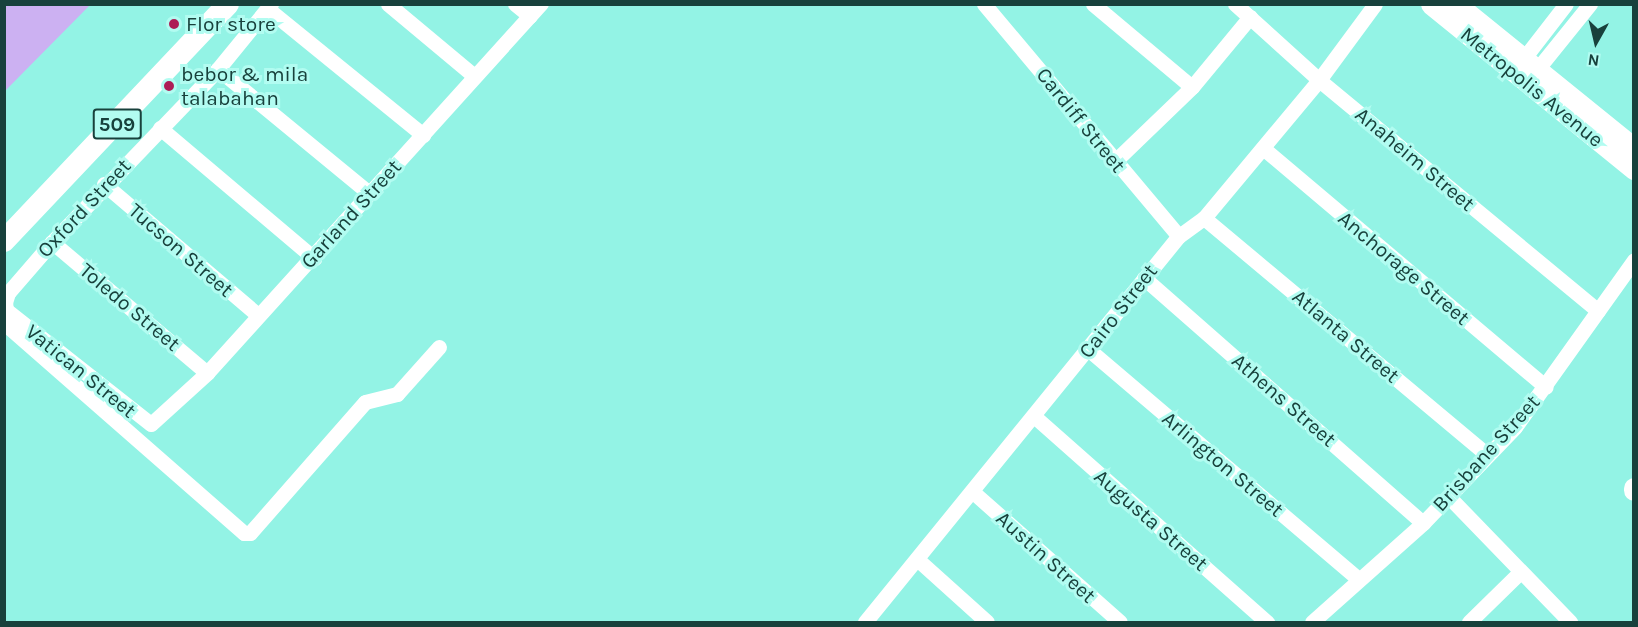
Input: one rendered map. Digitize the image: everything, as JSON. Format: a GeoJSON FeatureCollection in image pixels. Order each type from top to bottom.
{"type":"FeatureCollection","features":[{"type":"Feature","properties":{"kind":"main road","name":"509"},"geometry":{"type":"LineString","coordinates":[[4,240],[228,4]]}},
{"type":"Feature","properties":{"kind":"main road","name":"Metropolis Avenue"},"geometry":{"type":"LineString","coordinates":[[1431,4],[1634,148]]}},
{"type":"Feature","properties":{"kind":"main road","name":"Metropolis Avenue"},"geometry":{"type":"LineString","coordinates":[[1456,4],[1634,169]]}},
{"type":"Feature","properties":{"kind":"street"},"geometry":{"type":"LineString","coordinates":[[388,4],[474,76]]}},
{"type":"Feature","properties":{"kind":"street"},"geometry":{"type":"LineString","coordinates":[[515,4],[530,16]]}},
{"type":"Feature","properties":{"kind":"street","name":"Garland Street"},"geometry":{"type":"LineString","coordinates":[[159,420],[207,373],[258,315],[314,258],[368,192],[542,4]]}},
{"type":"Feature","properties":{"kind":"street","name":"Cardiff Street"},"geometry":{"type":"LineString","coordinates":[[984,4],[1114,162],[1179,236]]}},
{"type":"Feature","properties":{"kind":"street"},"geometry":{"type":"LineString","coordinates":[[1094,4],[1192,87]]}},
{"type":"Feature","properties":{"kind":"street","name":"Anaheim Street"},"geometry":{"type":"LineString","coordinates":[[1235,4],[1319,80],[1598,311]]}},
{"type":"Feature","properties":{"kind":"street","name":"Cairo Street"},"geometry":{"type":"LineString","coordinates":[[865,622],[1035,417],[1179,236],[1204,218],[1263,148],[1319,80],[1376,4]]}},
{"type":"Feature","properties":{"kind":"street"},"geometry":{"type":"LineString","coordinates":[[1525,70],[1566,4]]}},
{"type":"Feature","properties":{"kind":"street"},"geometry":{"type":"LineString","coordinates":[[1525,70],[1590,4]]}},
{"type":"Feature","properties":{"kind":"street"},"geometry":{"type":"LineString","coordinates":[[269,7],[423,135]]}},
{"type":"Feature","properties":{"kind":"street","name":"Oxford Street"},"geometry":{"type":"LineString","coordinates":[[5,317],[8,293],[104,184],[218,69],[269,7]]}},
{"type":"Feature","properties":{"kind":"street"},"geometry":{"type":"LineString","coordinates":[[1114,162],[1192,87],[1250,17]]}},
{"type":"Feature","properties":{"kind":"street"},"geometry":{"type":"LineString","coordinates":[[218,69],[368,192]]}},
{"type":"Feature","properties":{"kind":"street"},"geometry":{"type":"LineString","coordinates":[[160,128],[314,258]]}},
{"type":"Feature","properties":{"kind":"street","name":"Anchorage Street"},"geometry":{"type":"LineString","coordinates":[[1263,148],[1546,387]]}},
{"type":"Feature","properties":{"kind":"street","name":"Tucson Street"},"geometry":{"type":"LineString","coordinates":[[104,184],[258,315]]}},
{"type":"Feature","properties":{"kind":"street","name":"Atlanta Street"},"geometry":{"type":"LineString","coordinates":[[1204,218],[1487,455]]}},
{"type":"Feature","properties":{"kind":"street","name":"Toledo Street"},"geometry":{"type":"LineString","coordinates":[[52,242],[207,373]]}},
{"type":"Feature","properties":{"kind":"street","name":"Brisbane Street"},"geometry":{"type":"LineString","coordinates":[[1312,622],[1423,523],[1515,427],[1546,387],[1634,260]]}},
{"type":"Feature","properties":{"kind":"street","name":"Athens Street"},"geometry":{"type":"LineString","coordinates":[[1144,278],[1423,523]]}},
{"type":"Feature","properties":{"kind":"street"},"geometry":{"type":"LineString","coordinates":[[5,317],[244,533],[250,533],[364,402],[397,394],[439,347]]}},
{"type":"Feature","properties":{"kind":"street","name":"Vatican Street"},"geometry":{"type":"LineString","coordinates":[[5,317],[143,422],[151,424],[159,420]]}},
{"type":"Feature","properties":{"kind":"street","name":"Arlington Street"},"geometry":{"type":"LineString","coordinates":[[1088,349],[1358,579]]}},
{"type":"Feature","properties":{"kind":"street","name":"Augusta Street"},"geometry":{"type":"LineString","coordinates":[[1035,417],[1268,622]]}},
{"type":"Feature","properties":{"kind":"street","name":"Austin Street"},"geometry":{"type":"LineString","coordinates":[[973,492],[1120,622]]}},
{"type":"Feature","properties":{"kind":"street"},"geometry":{"type":"LineString","coordinates":[[1449,497],[1519,573],[1570,622]]}},
{"type":"Feature","properties":{"kind":"street"},"geometry":{"type":"LineString","coordinates":[[916,559],[987,622]]}},
{"type":"Feature","properties":{"kind":"street"},"geometry":{"type":"LineString","coordinates":[[1469,622],[1519,573]]}},
{"type":"Feature","properties":{"kind":"shaded area"},"geometry":{"type":"Polygon","coordinates":[[[4,5],[90,5],[5,91],[4,5]]]}},
{"type":"Feature","properties":{"kind":"place","name":"Flor store"},"geometry":{"type":"Point","coordinates":[174,24]}},
{"type":"Feature","properties":{"kind":"place","name":"bebor & mila talabahan"},"geometry":{"type":"Point","coordinates":[169,86]}}]}
